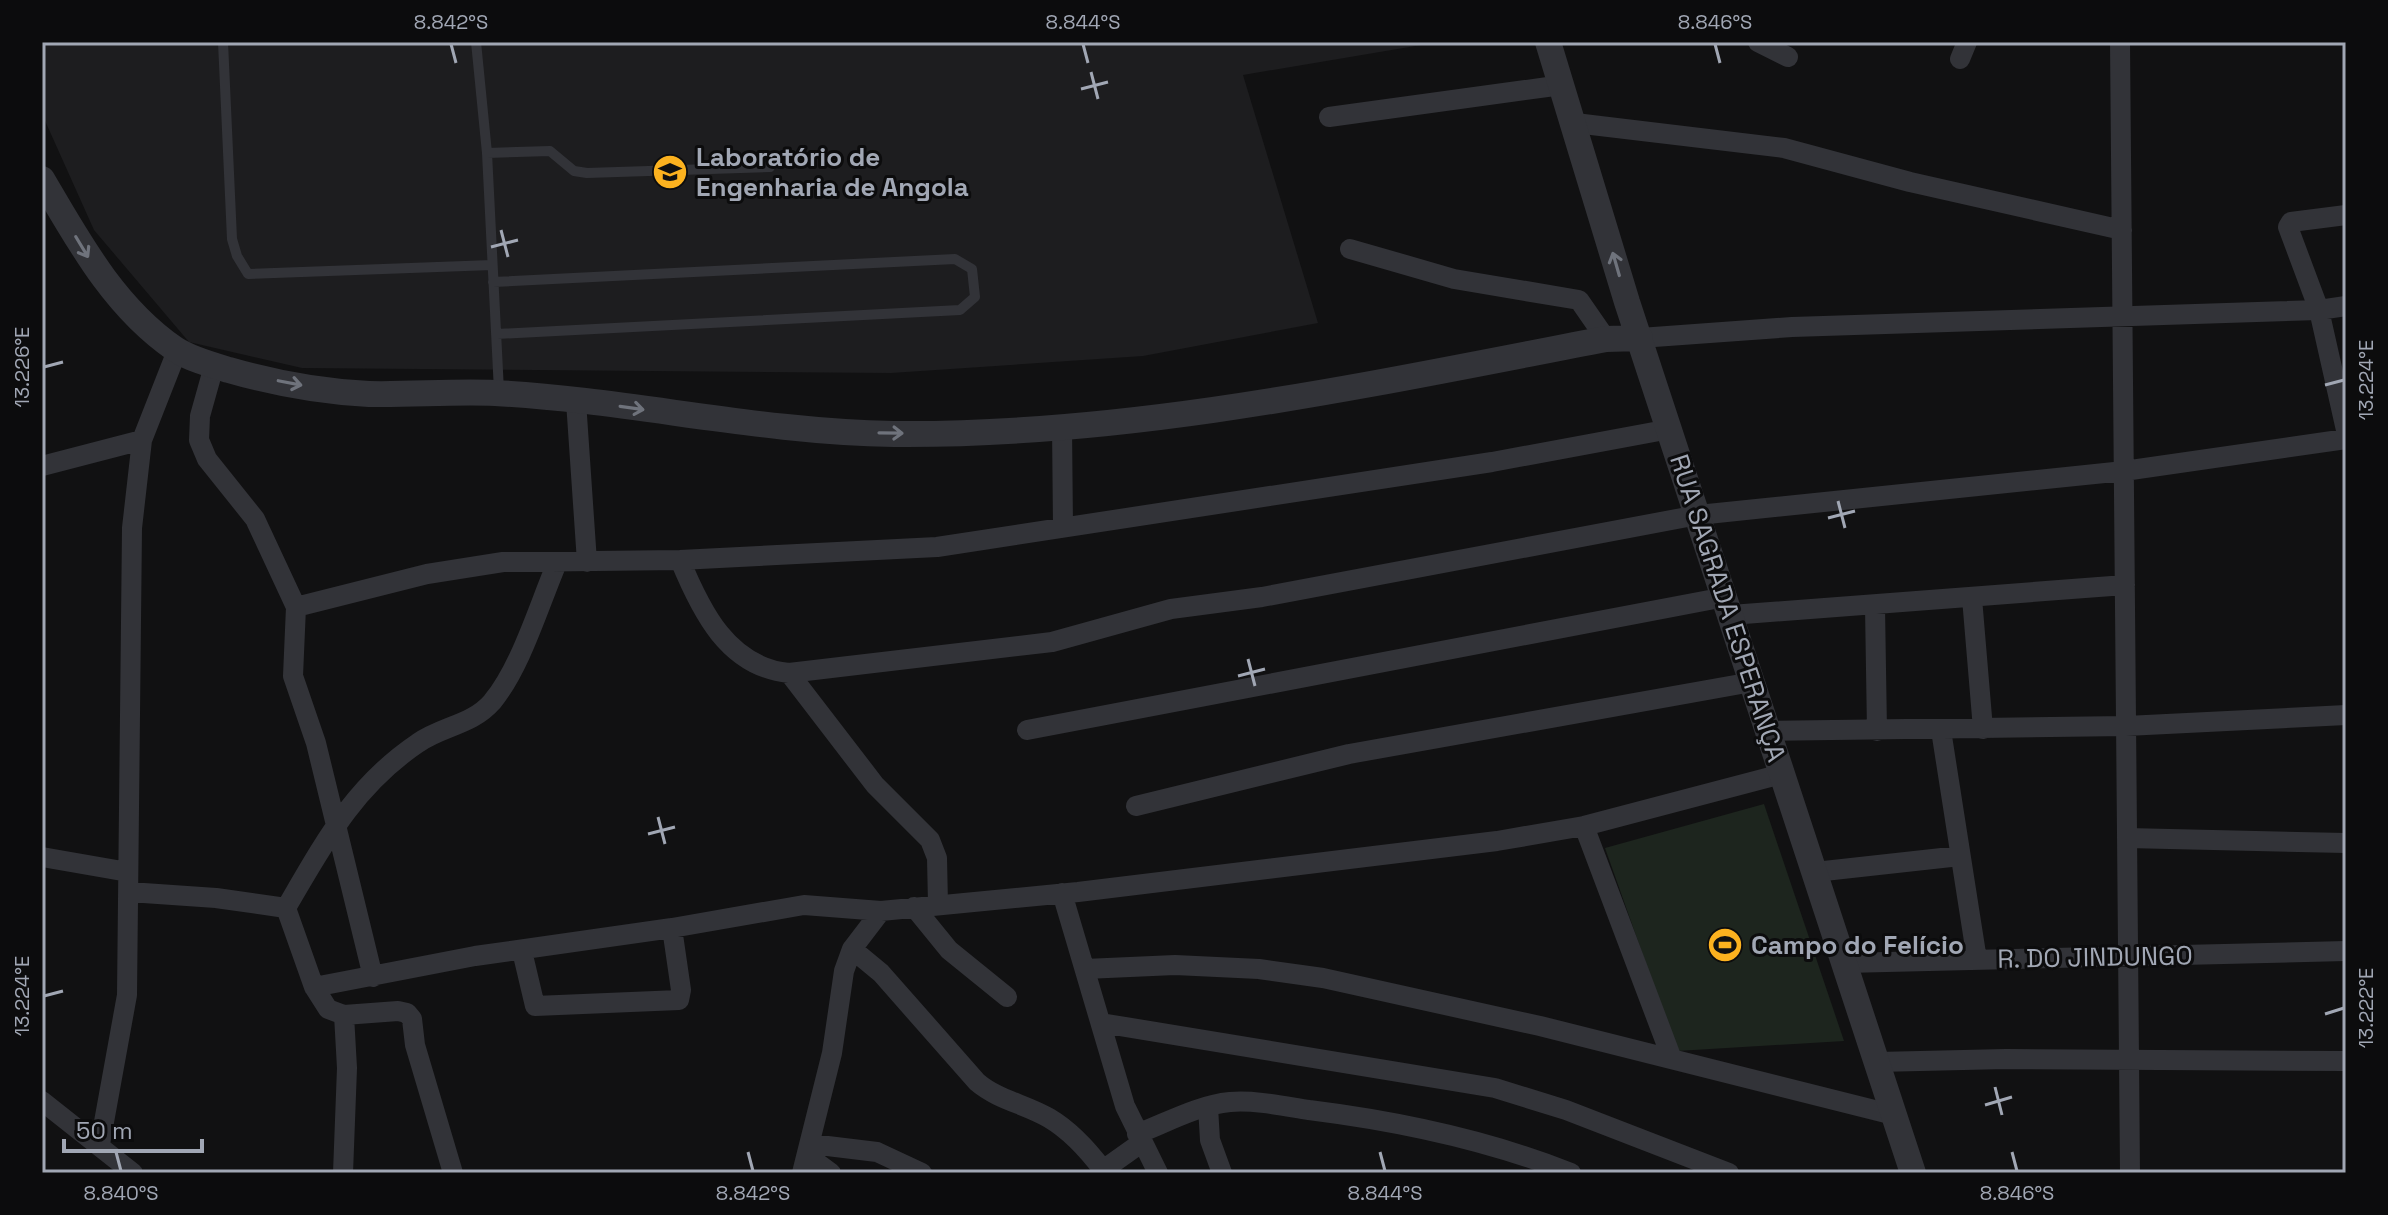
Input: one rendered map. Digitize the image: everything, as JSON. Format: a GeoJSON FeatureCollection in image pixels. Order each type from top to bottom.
{"type":"FeatureCollection","features":[{"type":"Feature","properties":{"kind":"street","name":"RUA SAGRADA ESPERANÇA"},"geometry":{"type":"LineString","coordinates":[[1548,42],[1640,338],[1913,1173]]}},
{"type":"Feature","properties":{"kind":"street"},"geometry":{"type":"LineString","coordinates":[[1758,42],[1788,57]]}},
{"type":"Feature","properties":{"kind":"street"},"geometry":{"type":"LineString","coordinates":[[2120,42],[2130,1173]]}},
{"type":"Feature","properties":{"kind":"street"},"geometry":{"type":"LineString","coordinates":[[1329,117],[1562,85]]}},
{"type":"Feature","properties":{"kind":"street"},"geometry":{"type":"LineString","coordinates":[[1575,123],[1784,148],[1910,182],[2122,230]]}},
{"type":"Feature","properties":{"kind":"street"},"geometry":{"type":"LineString","coordinates":[[42,179],[89,259],[125,306],[177,351],[214,366],[314,388],[371,394],[499,393],[821,431],[897,434],[1062,426],[1313,395],[1606,339],[1792,327],[2319,310],[2346,306]]}},
{"type":"Feature","properties":{"kind":"street"},"geometry":{"type":"LineString","coordinates":[[2346,215],[2291,222],[2288,227],[2319,310],[2346,430]]}},
{"type":"Feature","properties":{"kind":"street"},"geometry":{"type":"LineString","coordinates":[[1350,249],[1454,279],[1579,300],[1606,339]]}},
{"type":"Feature","properties":{"kind":"street"},"geometry":{"type":"LineString","coordinates":[[100,1144],[127,995],[132,528],[142,440],[177,351]]}},
{"type":"Feature","properties":{"kind":"street"},"geometry":{"type":"LineString","coordinates":[[214,366],[200,416],[199,440],[207,459],[255,519],[296,607],[293,676],[316,743],[373,977]]}},
{"type":"Feature","properties":{"kind":"street"},"geometry":{"type":"LineString","coordinates":[[576,401],[587,562]]}},
{"type":"Feature","properties":{"kind":"street"},"geometry":{"type":"LineString","coordinates":[[1062,426],[1063,527]]}},
{"type":"Feature","properties":{"kind":"street"},"geometry":{"type":"LineString","coordinates":[[296,607],[463,566],[503,562],[680,560],[937,547],[1492,462],[1670,429]]}},
{"type":"Feature","properties":{"kind":"street"},"geometry":{"type":"LineString","coordinates":[[680,560],[715,630],[733,649],[769,671],[789,673],[1052,642],[1186,606],[1262,597],[1698,515],[2124,471],[2346,439]]}},
{"type":"Feature","properties":{"kind":"street"},"geometry":{"type":"LineString","coordinates":[[42,466],[142,440]]}},
{"type":"Feature","properties":{"kind":"street"},"geometry":{"type":"LineString","coordinates":[[286,908],[351,801],[383,769],[420,741],[475,717],[493,701],[520,650],[557,563]]}},
{"type":"Feature","properties":{"kind":"street"},"geometry":{"type":"LineString","coordinates":[[1027,730],[1728,606],[1875,607],[2125,585]]}},
{"type":"Feature","properties":{"kind":"street"},"geometry":{"type":"LineString","coordinates":[[1972,598],[1983,729]]}},
{"type":"Feature","properties":{"kind":"street"},"geometry":{"type":"LineString","coordinates":[[1875,607],[1877,731]]}},
{"type":"Feature","properties":{"kind":"street"},"geometry":{"type":"LineString","coordinates":[[789,673],[875,785],[930,840],[937,858],[938,904]]}},
{"type":"Feature","properties":{"kind":"street"},"geometry":{"type":"LineString","coordinates":[[1136,806],[1349,754],[1752,682]]}},
{"type":"Feature","properties":{"kind":"street"},"geometry":{"type":"LineString","coordinates":[[1769,731],[2126,726],[2346,715]]}},
{"type":"Feature","properties":{"kind":"street"},"geometry":{"type":"LineString","coordinates":[[1941,730],[1977,960]]}},
{"type":"Feature","properties":{"kind":"street"},"geometry":{"type":"LineString","coordinates":[[314,987],[475,956],[672,928],[804,905],[881,911],[1062,893],[1466,845],[1584,826],[1782,774]]}},
{"type":"Feature","properties":{"kind":"street"},"geometry":{"type":"LineString","coordinates":[[1584,826],[1672,1059]]}},
{"type":"Feature","properties":{"kind":"street"},"geometry":{"type":"LineString","coordinates":[[2127,838],[2346,843]]}},
{"type":"Feature","properties":{"kind":"street"},"geometry":{"type":"LineString","coordinates":[[1815,872],[1960,856]]}},
{"type":"Feature","properties":{"kind":"street"},"geometry":{"type":"LineString","coordinates":[[42,857],[129,882],[286,908]]}},
{"type":"Feature","properties":{"kind":"street"},"geometry":{"type":"LineString","coordinates":[[1062,893],[1139,1138],[1158,1173]]}},
{"type":"Feature","properties":{"kind":"street"},"geometry":{"type":"LineString","coordinates":[[914,907],[949,950],[1007,997]]}},
{"type":"Feature","properties":{"kind":"street"},"geometry":{"type":"LineString","coordinates":[[286,908],[314,987],[328,1009],[344,1015],[398,1011],[407,1013],[412,1019],[415,1045],[453,1173]]}},
{"type":"Feature","properties":{"kind":"street"},"geometry":{"type":"LineString","coordinates":[[807,1158],[832,1053],[844,971],[852,949],[881,911]]}},
{"type":"Feature","properties":{"kind":"street"},"geometry":{"type":"LineString","coordinates":[[522,951],[535,1006],[679,1000],[681,990],[672,928]]}},
{"type":"Feature","properties":{"kind":"street"},"geometry":{"type":"LineString","coordinates":[[852,949],[881,973],[990,1094],[1049,1118],[1070,1134],[1103,1170],[1139,1138],[1208,1107],[1255,1103],[1352,1115],[1489,1146],[1571,1173]]}},
{"type":"Feature","properties":{"kind":"street","name":"R. DO JINDUNGO"},"geometry":{"type":"LineString","coordinates":[[1845,963],[2346,951]]}},
{"type":"Feature","properties":{"kind":"street"},"geometry":{"type":"LineString","coordinates":[[1085,969],[1175,965],[1259,969],[1323,978],[1672,1059],[1894,1115]]}},
{"type":"Feature","properties":{"kind":"street"},"geometry":{"type":"LineString","coordinates":[[343,1173],[347,1068],[344,1015]]}},
{"type":"Feature","properties":{"kind":"street"},"geometry":{"type":"LineString","coordinates":[[1101,1023],[1495,1088],[1566,1110],[1729,1173]]}},
{"type":"Feature","properties":{"kind":"street"},"geometry":{"type":"LineString","coordinates":[[1877,1062],[2129,1059],[2346,1061]]}},
{"type":"Feature","properties":{"kind":"street"},"geometry":{"type":"LineString","coordinates":[[42,1101],[133,1173]]}},
{"type":"Feature","properties":{"kind":"street"},"geometry":{"type":"LineString","coordinates":[[1208,1107],[1210,1140],[1222,1173]]}},
{"type":"Feature","properties":{"kind":"street"},"geometry":{"type":"LineString","coordinates":[[807,1158],[877,1152],[922,1173]]}},
{"type":"Feature","properties":{"kind":"street"},"geometry":{"type":"LineString","coordinates":[[807,1158],[831,1173]]}},
{"type":"Feature","properties":{"kind":"lane"},"geometry":{"type":"LineString","coordinates":[[223,42],[232,239],[237,256],[248,274],[492,265]]}},
{"type":"Feature","properties":{"kind":"lane"},"geometry":{"type":"LineString","coordinates":[[476,42],[487,153],[499,393]]}},
{"type":"Feature","properties":{"kind":"lane"},"geometry":{"type":"LineString","coordinates":[[487,153],[550,151],[574,171],[587,173],[770,167]]}},
{"type":"Feature","properties":{"kind":"lane"},"geometry":{"type":"LineString","coordinates":[[493,282],[955,259],[972,269],[975,297],[960,310],[497,334]]}},
{"type":"Feature","properties":{"kind":"shaded area","name":"Laboratório de Engenharia de Angola"},"geometry":{"type":"Polygon","coordinates":[[[42,42],[1439,42],[1243,75],[1318,323],[1143,356],[891,373],[302,368],[189,342],[94,230],[42,114],[42,42]]]}},
{"type":"Feature","properties":{"kind":"shaded area","name":"Campo do Felício"},"geometry":{"type":"Polygon","coordinates":[[[1764,804],[1844,1041],[1677,1051],[1605,848],[1764,804]]]}},
{"type":"Feature","properties":{"kind":"place","name":"Laboratório de Engenharia de Angola"},"geometry":{"type":"Point","coordinates":[670,172]}},
{"type":"Feature","properties":{"kind":"place","name":"Campo do Felício"},"geometry":{"type":"Point","coordinates":[1725,945]}}]}
